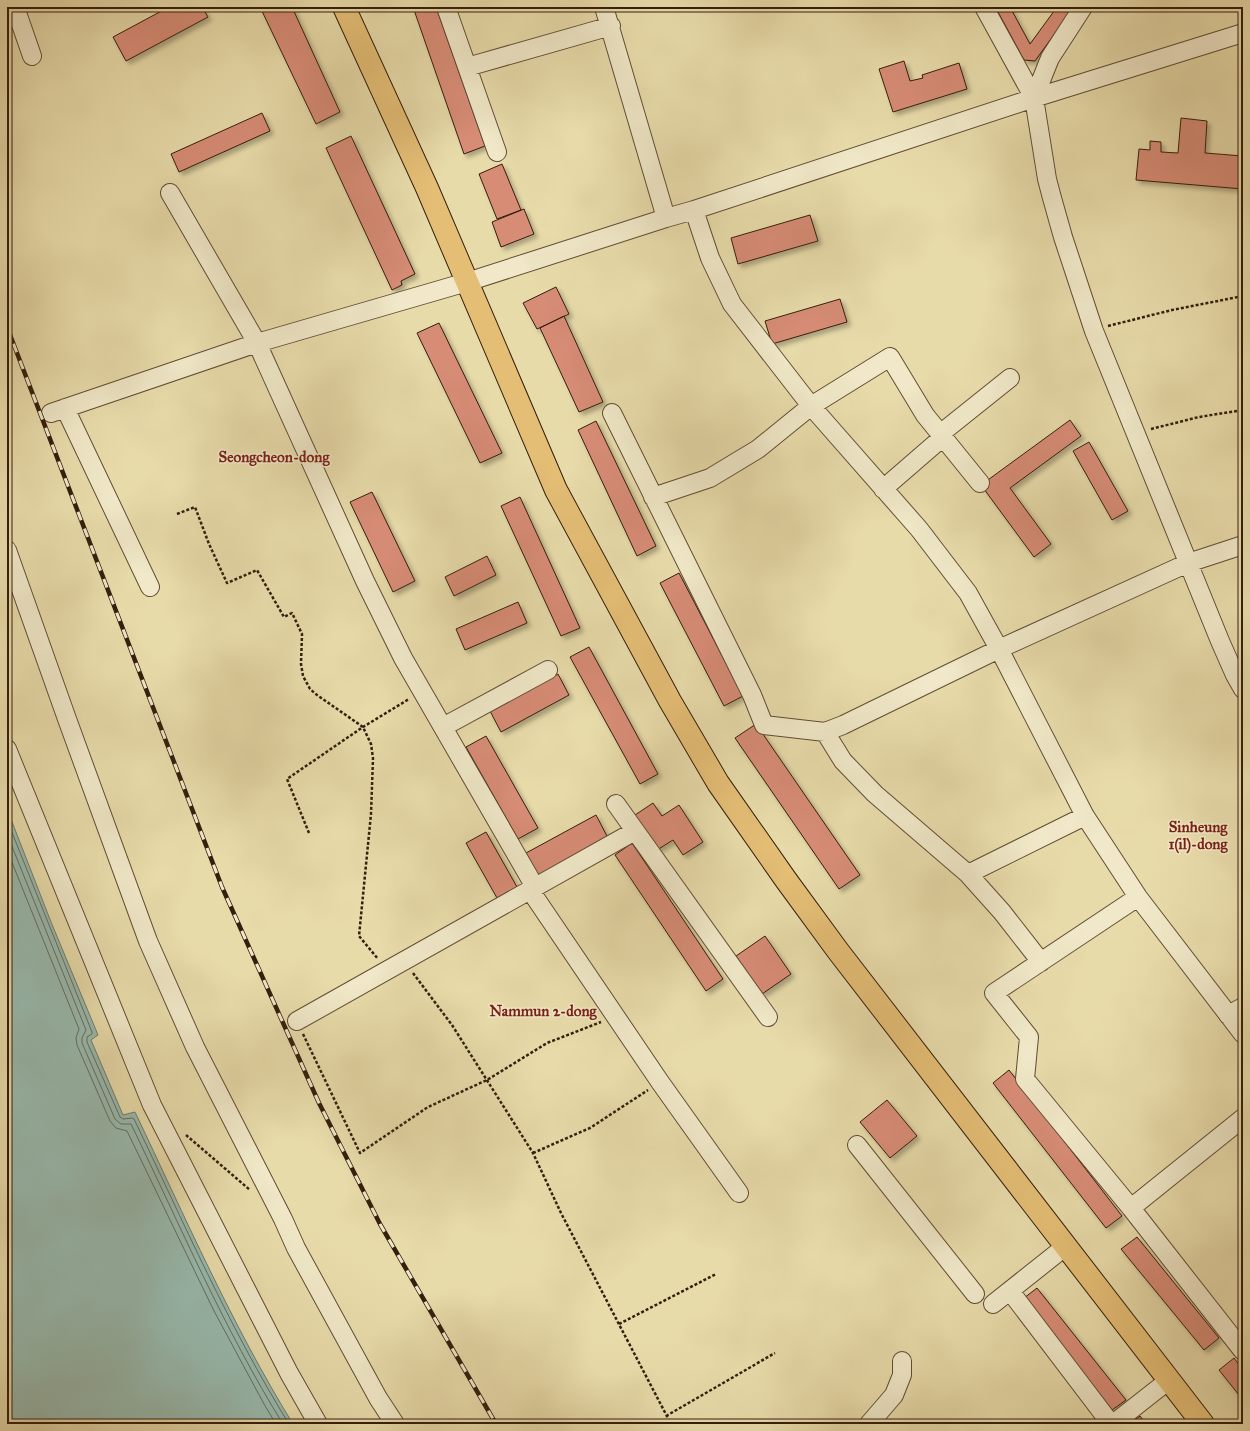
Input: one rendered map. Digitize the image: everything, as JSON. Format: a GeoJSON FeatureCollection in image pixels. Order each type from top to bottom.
{"type":"FeatureCollection","features":[{"type":"Feature","properties":{"kind":"main road"},"geometry":{"type":"LineString","coordinates":[[344,7],[427,188],[556,490],[670,701],[718,783],[838,951],[1202,1424]]}},
{"type":"Feature","properties":{"kind":"street"},"geometry":{"type":"LineString","coordinates":[[15,7],[32,56]]}},
{"type":"Feature","properties":{"kind":"street"},"geometry":{"type":"LineString","coordinates":[[446,7],[497,152]]}},
{"type":"Feature","properties":{"kind":"street"},"geometry":{"type":"LineString","coordinates":[[604,7],[611,26],[666,218]]}},
{"type":"Feature","properties":{"kind":"street"},"geometry":{"type":"LineString","coordinates":[[984,7],[1034,98],[1047,179],[1063,237],[1094,331],[1220,641],[1243,689]]}},
{"type":"Feature","properties":{"kind":"street"},"geometry":{"type":"LineString","coordinates":[[1034,98],[1050,58],[1083,7]]}},
{"type":"Feature","properties":{"kind":"street"},"geometry":{"type":"LineString","coordinates":[[467,67],[611,26]]}},
{"type":"Feature","properties":{"kind":"street"},"geometry":{"type":"LineString","coordinates":[[150,587],[58,411],[257,343],[467,282],[694,210],[1034,98],[1243,33]]}},
{"type":"Feature","properties":{"kind":"street"},"geometry":{"type":"LineString","coordinates":[[170,193],[257,343],[403,658],[443,727],[532,889],[660,1082],[739,1193]]}},
{"type":"Feature","properties":{"kind":"street"},"geometry":{"type":"LineString","coordinates":[[694,210],[710,258],[732,304],[811,406],[882,489],[919,529],[968,592],[1085,816],[1138,897],[1236,1011],[1243,1034]]}},
{"type":"Feature","properties":{"kind":"street"},"geometry":{"type":"LineString","coordinates":[[653,497],[710,478],[758,449],[811,406],[890,357],[925,415],[980,483]]}},
{"type":"Feature","properties":{"kind":"street"},"geometry":{"type":"LineString","coordinates":[[882,489],[941,436],[1010,378]]}},
{"type":"Feature","properties":{"kind":"street"},"geometry":{"type":"LineString","coordinates":[[612,413],[752,695],[764,725],[825,732],[850,722],[999,649],[1188,563],[1243,545]]}},
{"type":"Feature","properties":{"kind":"street"},"geometry":{"type":"LineString","coordinates":[[7,550],[148,941],[195,1047],[283,1219],[296,1248],[378,1398],[395,1424]]}},
{"type":"Feature","properties":{"kind":"street"},"geometry":{"type":"LineString","coordinates":[[443,727],[548,670]]}},
{"type":"Feature","properties":{"kind":"street"},"geometry":{"type":"LineString","coordinates":[[825,732],[843,761],[875,794],[968,874],[1002,912],[1041,962]]}},
{"type":"Feature","properties":{"kind":"street"},"geometry":{"type":"LineString","coordinates":[[7,749],[152,1105],[289,1373],[318,1424]]}},
{"type":"Feature","properties":{"kind":"street"},"geometry":{"type":"LineString","coordinates":[[616,804],[768,1017]]}},
{"type":"Feature","properties":{"kind":"street"},"geometry":{"type":"LineString","coordinates":[[968,874],[1085,816]]}},
{"type":"Feature","properties":{"kind":"street"},"geometry":{"type":"LineString","coordinates":[[297,1021],[405,962],[635,831]]}},
{"type":"Feature","properties":{"kind":"street"},"geometry":{"type":"LineString","coordinates":[[1138,897],[994,993],[1029,1037],[1025,1079],[1131,1208],[1243,1351]]}},
{"type":"Feature","properties":{"kind":"street"},"geometry":{"type":"LineString","coordinates":[[1131,1208],[1243,1118]]}},
{"type":"Feature","properties":{"kind":"street"},"geometry":{"type":"LineString","coordinates":[[857,1145],[975,1294]]}},
{"type":"Feature","properties":{"kind":"street"},"geometry":{"type":"LineString","coordinates":[[993,1304],[1066,1246]]}},
{"type":"Feature","properties":{"kind":"street"},"geometry":{"type":"LineString","coordinates":[[1010,1291],[1112,1424],[1169,1380]]}},
{"type":"Feature","properties":{"kind":"street"},"geometry":{"type":"LineString","coordinates":[[868,1424],[894,1395],[902,1375],[902,1361]]}},
{"type":"Feature","properties":{"kind":"path"},"geometry":{"type":"LineString","coordinates":[[1094,331],[1149,315],[1243,296]]}},
{"type":"Feature","properties":{"kind":"path"},"geometry":{"type":"LineString","coordinates":[[1135,434],[1199,417],[1243,410]]}},
{"type":"Feature","properties":{"kind":"path"},"geometry":{"type":"LineString","coordinates":[[177,514],[195,507],[209,544],[227,583],[257,570],[284,617],[292,613],[302,634],[302,671],[305,681],[310,689],[363,726],[371,744],[373,758],[371,814],[359,936],[387,971]]}},
{"type":"Feature","properties":{"kind":"path"},"geometry":{"type":"LineString","coordinates":[[309,833],[287,779],[363,726],[422,691]]}},
{"type":"Feature","properties":{"kind":"path"},"geometry":{"type":"LineString","coordinates":[[405,962],[452,1025],[533,1153],[561,1213],[671,1424]]}},
{"type":"Feature","properties":{"kind":"path"},"geometry":{"type":"LineString","coordinates":[[297,1021],[360,1153],[428,1107],[487,1080],[547,1043],[597,1024],[615,1015]]}},
{"type":"Feature","properties":{"kind":"path"},"geometry":{"type":"LineString","coordinates":[[533,1153],[590,1128],[660,1082]]}},
{"type":"Feature","properties":{"kind":"path"},"geometry":{"type":"LineString","coordinates":[[182,1131],[253,1193]]}},
{"type":"Feature","properties":{"kind":"path"},"geometry":{"type":"LineString","coordinates":[[619,1324],[716,1274]]}},
{"type":"Feature","properties":{"kind":"path"},"geometry":{"type":"LineString","coordinates":[[666,1416],[775,1353]]}},
{"type":"Feature","properties":{"kind":"water"},"geometry":{"type":"Polygon","coordinates":[[[7,809],[51,922],[98,1035],[91,1040],[123,1115],[135,1112],[229,1309],[293,1424],[7,1424],[7,809]]]}},
{"type":"Feature","properties":{"kind":"building"},"geometry":{"type":"Polygon","coordinates":[[[169,7],[202,7],[208,17],[126,61],[113,37],[169,7]]]}},
{"type":"Feature","properties":{"kind":"building"},"geometry":{"type":"Polygon","coordinates":[[[260,7],[292,7],[340,112],[316,124],[260,7]]]}},
{"type":"Feature","properties":{"kind":"building"},"geometry":{"type":"Polygon","coordinates":[[[413,7],[436,7],[485,146],[464,154],[413,7]]]}},
{"type":"Feature","properties":{"kind":"building"},"geometry":{"type":"Polygon","coordinates":[[[1010,7],[1030,44],[1057,7],[1074,7],[1035,61],[1024,60],[998,12],[1010,7]]]}},
{"type":"Feature","properties":{"kind":"building"},"geometry":{"type":"Polygon","coordinates":[[[904,61],[910,81],[923,78],[922,75],[959,63],[967,89],[893,112],[879,69],[904,61]]]}},
{"type":"Feature","properties":{"kind":"building"},"geometry":{"type":"Polygon","coordinates":[[[262,113],[270,131],[179,172],[171,154],[262,113]]]}},
{"type":"Feature","properties":{"kind":"building"},"geometry":{"type":"Polygon","coordinates":[[[1181,118],[1207,121],[1205,153],[1243,156],[1243,189],[1136,180],[1139,149],[1150,150],[1150,141],[1161,142],[1161,152],[1178,153],[1181,118]]]}},
{"type":"Feature","properties":{"kind":"building"},"geometry":{"type":"Polygon","coordinates":[[[351,136],[415,274],[401,281],[402,285],[392,290],[326,148],[351,136]]]}},
{"type":"Feature","properties":{"kind":"building"},"geometry":{"type":"Polygon","coordinates":[[[502,164],[521,210],[497,219],[479,174],[502,164]]]}},
{"type":"Feature","properties":{"kind":"building"},"geometry":{"type":"Polygon","coordinates":[[[524,209],[534,234],[501,247],[492,222],[524,209]]]}},
{"type":"Feature","properties":{"kind":"building"},"geometry":{"type":"Polygon","coordinates":[[[810,215],[818,241],[738,264],[731,238],[810,215]]]}},
{"type":"Feature","properties":{"kind":"building"},"geometry":{"type":"Polygon","coordinates":[[[556,287],[569,314],[537,329],[523,303],[556,287]]]}},
{"type":"Feature","properties":{"kind":"building"},"geometry":{"type":"Polygon","coordinates":[[[840,299],[847,322],[772,344],[765,321],[840,299]]]}},
{"type":"Feature","properties":{"kind":"building"},"geometry":{"type":"Polygon","coordinates":[[[564,316],[603,402],[579,412],[540,328],[564,316]]]}},
{"type":"Feature","properties":{"kind":"building"},"geometry":{"type":"Polygon","coordinates":[[[439,323],[502,453],[480,463],[417,333],[439,323]]]}},
{"type":"Feature","properties":{"kind":"building"},"geometry":{"type":"Polygon","coordinates":[[[1070,420],[1081,436],[1010,488],[1051,544],[1034,557],[981,485],[1070,420]]]}},
{"type":"Feature","properties":{"kind":"building"},"geometry":{"type":"Polygon","coordinates":[[[596,421],[656,546],[637,556],[578,430],[596,421]]]}},
{"type":"Feature","properties":{"kind":"building"},"geometry":{"type":"Polygon","coordinates":[[[1089,442],[1128,511],[1112,520],[1073,451],[1089,442]]]}},
{"type":"Feature","properties":{"kind":"building"},"geometry":{"type":"Polygon","coordinates":[[[372,492],[415,581],[393,592],[350,502],[372,492]]]}},
{"type":"Feature","properties":{"kind":"building"},"geometry":{"type":"Polygon","coordinates":[[[520,497],[580,628],[561,636],[501,506],[520,497]]]}},
{"type":"Feature","properties":{"kind":"building"},"geometry":{"type":"Polygon","coordinates":[[[487,556],[496,575],[454,596],[445,577],[487,556]]]}},
{"type":"Feature","properties":{"kind":"building"},"geometry":{"type":"Polygon","coordinates":[[[679,573],[743,696],[724,706],[660,583],[679,573]]]}},
{"type":"Feature","properties":{"kind":"building"},"geometry":{"type":"Polygon","coordinates":[[[518,602],[527,623],[465,650],[456,629],[518,602]]]}},
{"type":"Feature","properties":{"kind":"building"},"geometry":{"type":"Polygon","coordinates":[[[589,647],[658,774],[640,784],[570,657],[589,647]]]}},
{"type":"Feature","properties":{"kind":"building"},"geometry":{"type":"Polygon","coordinates":[[[558,674],[569,695],[501,732],[490,711],[558,674]]]}},
{"type":"Feature","properties":{"kind":"building"},"geometry":{"type":"Polygon","coordinates":[[[756,724],[860,875],[839,889],[735,738],[756,724]]]}},
{"type":"Feature","properties":{"kind":"building"},"geometry":{"type":"Polygon","coordinates":[[[486,736],[538,828],[518,839],[466,747],[486,736]]]}},
{"type":"Feature","properties":{"kind":"building"},"geometry":{"type":"Polygon","coordinates":[[[653,803],[662,816],[679,805],[703,842],[683,855],[673,840],[657,850],[635,815],[653,803]]]}},
{"type":"Feature","properties":{"kind":"building"},"geometry":{"type":"Polygon","coordinates":[[[596,815],[608,838],[538,876],[526,853],[596,815]]]}},
{"type":"Feature","properties":{"kind":"building"},"geometry":{"type":"Polygon","coordinates":[[[486,832],[517,887],[497,898],[466,843],[486,832]]]}},
{"type":"Feature","properties":{"kind":"building"},"geometry":{"type":"Polygon","coordinates":[[[632,843],[723,979],[706,991],[615,855],[632,843]]]}},
{"type":"Feature","properties":{"kind":"building"},"geometry":{"type":"Polygon","coordinates":[[[765,936],[791,974],[762,994],[736,956],[765,936]]]}},
{"type":"Feature","properties":{"kind":"building"},"geometry":{"type":"Polygon","coordinates":[[[1009,1070],[1122,1216],[1106,1228],[993,1083],[1009,1070]]]}},
{"type":"Feature","properties":{"kind":"building"},"geometry":{"type":"Polygon","coordinates":[[[887,1100],[917,1136],[890,1158],[860,1122],[887,1100]]]}},
{"type":"Feature","properties":{"kind":"building"},"geometry":{"type":"Polygon","coordinates":[[[1137,1237],[1219,1338],[1204,1350],[1121,1249],[1137,1237]]]}},
{"type":"Feature","properties":{"kind":"building"},"geometry":{"type":"Polygon","coordinates":[[[1037,1288],[1126,1400],[1112,1410],[1024,1298],[1037,1288]]]}},
{"type":"Feature","properties":{"kind":"building"},"geometry":{"type":"Polygon","coordinates":[[[1234,1358],[1243,1370],[1243,1400],[1219,1370],[1234,1358]]]}},
{"type":"Feature","properties":{"kind":"building"},"geometry":{"type":"Polygon","coordinates":[[[1140,1416],[1146,1424],[1130,1424],[1140,1416]]]}},
{"type":"Feature","properties":{"kind":"railway"},"geometry":{"type":"LineString","coordinates":[[7,327],[222,887],[319,1103],[380,1224],[496,1424]]}},
{"type":"Feature","properties":{"kind":"district","name":"Seongcheon-dong"},"geometry":{"type":"Point","coordinates":[274,457]}},
{"type":"Feature","properties":{"kind":"district","name":"Sinheung 1(il)-dong"},"geometry":{"type":"Point","coordinates":[1198,836]}},
{"type":"Feature","properties":{"kind":"district","name":"Nammun 2-dong"},"geometry":{"type":"Point","coordinates":[543,1011]}}]}
